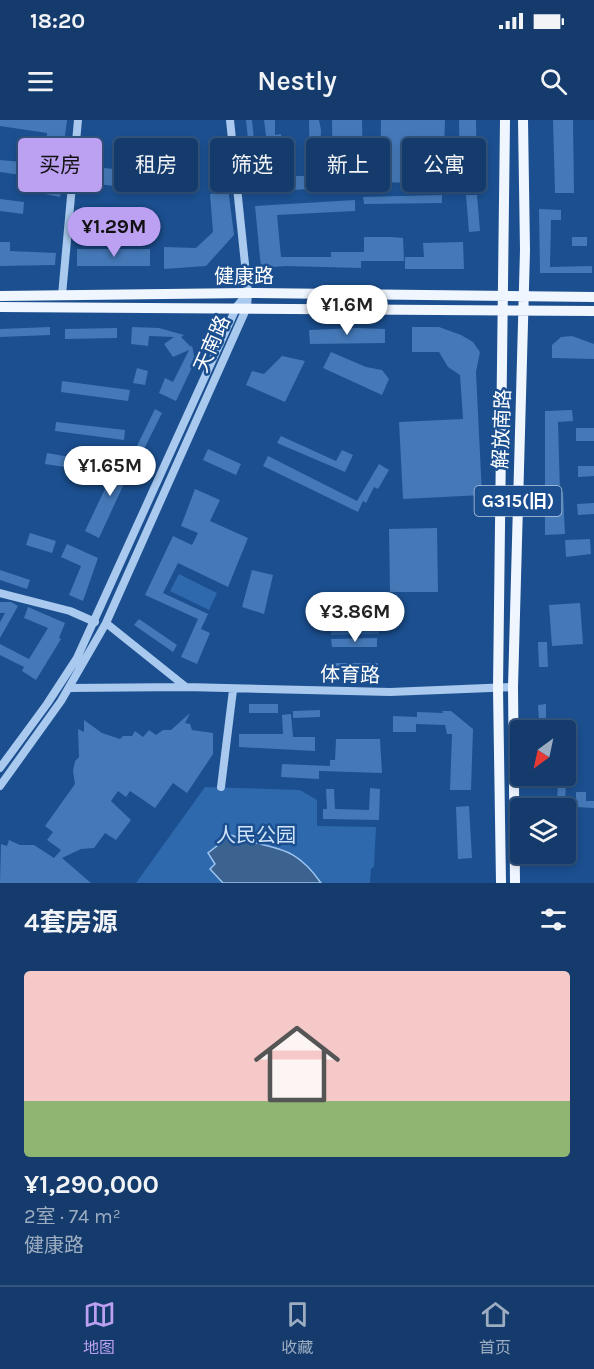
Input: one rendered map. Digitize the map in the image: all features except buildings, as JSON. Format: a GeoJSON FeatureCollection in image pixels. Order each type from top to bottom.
{"type":"FeatureCollection","features":[{"type":"Feature","properties":{"kind":"main road","name":"解放南路"},"geometry":{"type":"LineString","coordinates":[[501,883],[498,688],[505,120]]}},
{"type":"Feature","properties":{"kind":"main road","name":"解放南路"},"geometry":{"type":"LineString","coordinates":[[515,883],[513,687],[524,309],[523,120]]}},
{"type":"Feature","properties":{"kind":"main road","name":"健康路"},"geometry":{"type":"LineString","coordinates":[[0,296],[248,293],[594,297]]}},
{"type":"Feature","properties":{"kind":"main road","name":"健康路"},"geometry":{"type":"LineString","coordinates":[[0,307],[242,306],[594,311]]}},
{"type":"Feature","properties":{"kind":"street"},"geometry":{"type":"LineString","coordinates":[[62,295],[78,120]]}},
{"type":"Feature","properties":{"kind":"street"},"geometry":{"type":"LineString","coordinates":[[230,120],[248,293]]}},
{"type":"Feature","properties":{"kind":"street","name":"天南路"},"geometry":{"type":"LineString","coordinates":[[0,768],[47,704],[77,658],[248,293]]}},
{"type":"Feature","properties":{"kind":"street","name":"天南路"},"geometry":{"type":"LineString","coordinates":[[0,786],[69,688],[106,623],[242,306]]}},
{"type":"Feature","properties":{"kind":"street"},"geometry":{"type":"LineString","coordinates":[[0,593],[70,610],[94,622]]}},
{"type":"Feature","properties":{"kind":"street"},"geometry":{"type":"LineString","coordinates":[[106,623],[186,687]]}},
{"type":"Feature","properties":{"kind":"street","name":"体育路"},"geometry":{"type":"LineString","coordinates":[[69,688],[186,687],[390,693],[513,687]]}},
{"type":"Feature","properties":{"kind":"street"},"geometry":{"type":"LineString","coordinates":[[221,787],[233,690]]}},
{"type":"Feature","properties":{"kind":"green space"},"geometry":{"type":"Polygon","coordinates":[[[179,574],[217,593],[209,610],[170,591],[179,574]]]}},
{"type":"Feature","properties":{"kind":"green space"},"geometry":{"type":"Polygon","coordinates":[[[378,606],[379,634],[331,635],[330,607],[378,606]]]}},
{"type":"Feature","properties":{"kind":"green space","name":"人民公园"},"geometry":{"type":"Polygon","coordinates":[[[205,787],[300,790],[317,800],[317,826],[376,827],[374,867],[371,869],[370,883],[136,883],[205,787]]]}},
{"type":"Feature","properties":{"kind":"shaded area"},"geometry":{"type":"Polygon","coordinates":[[[231,835],[291,854],[301,860],[321,883],[223,883],[210,869],[215,864],[208,853],[231,835]]]}}]}
